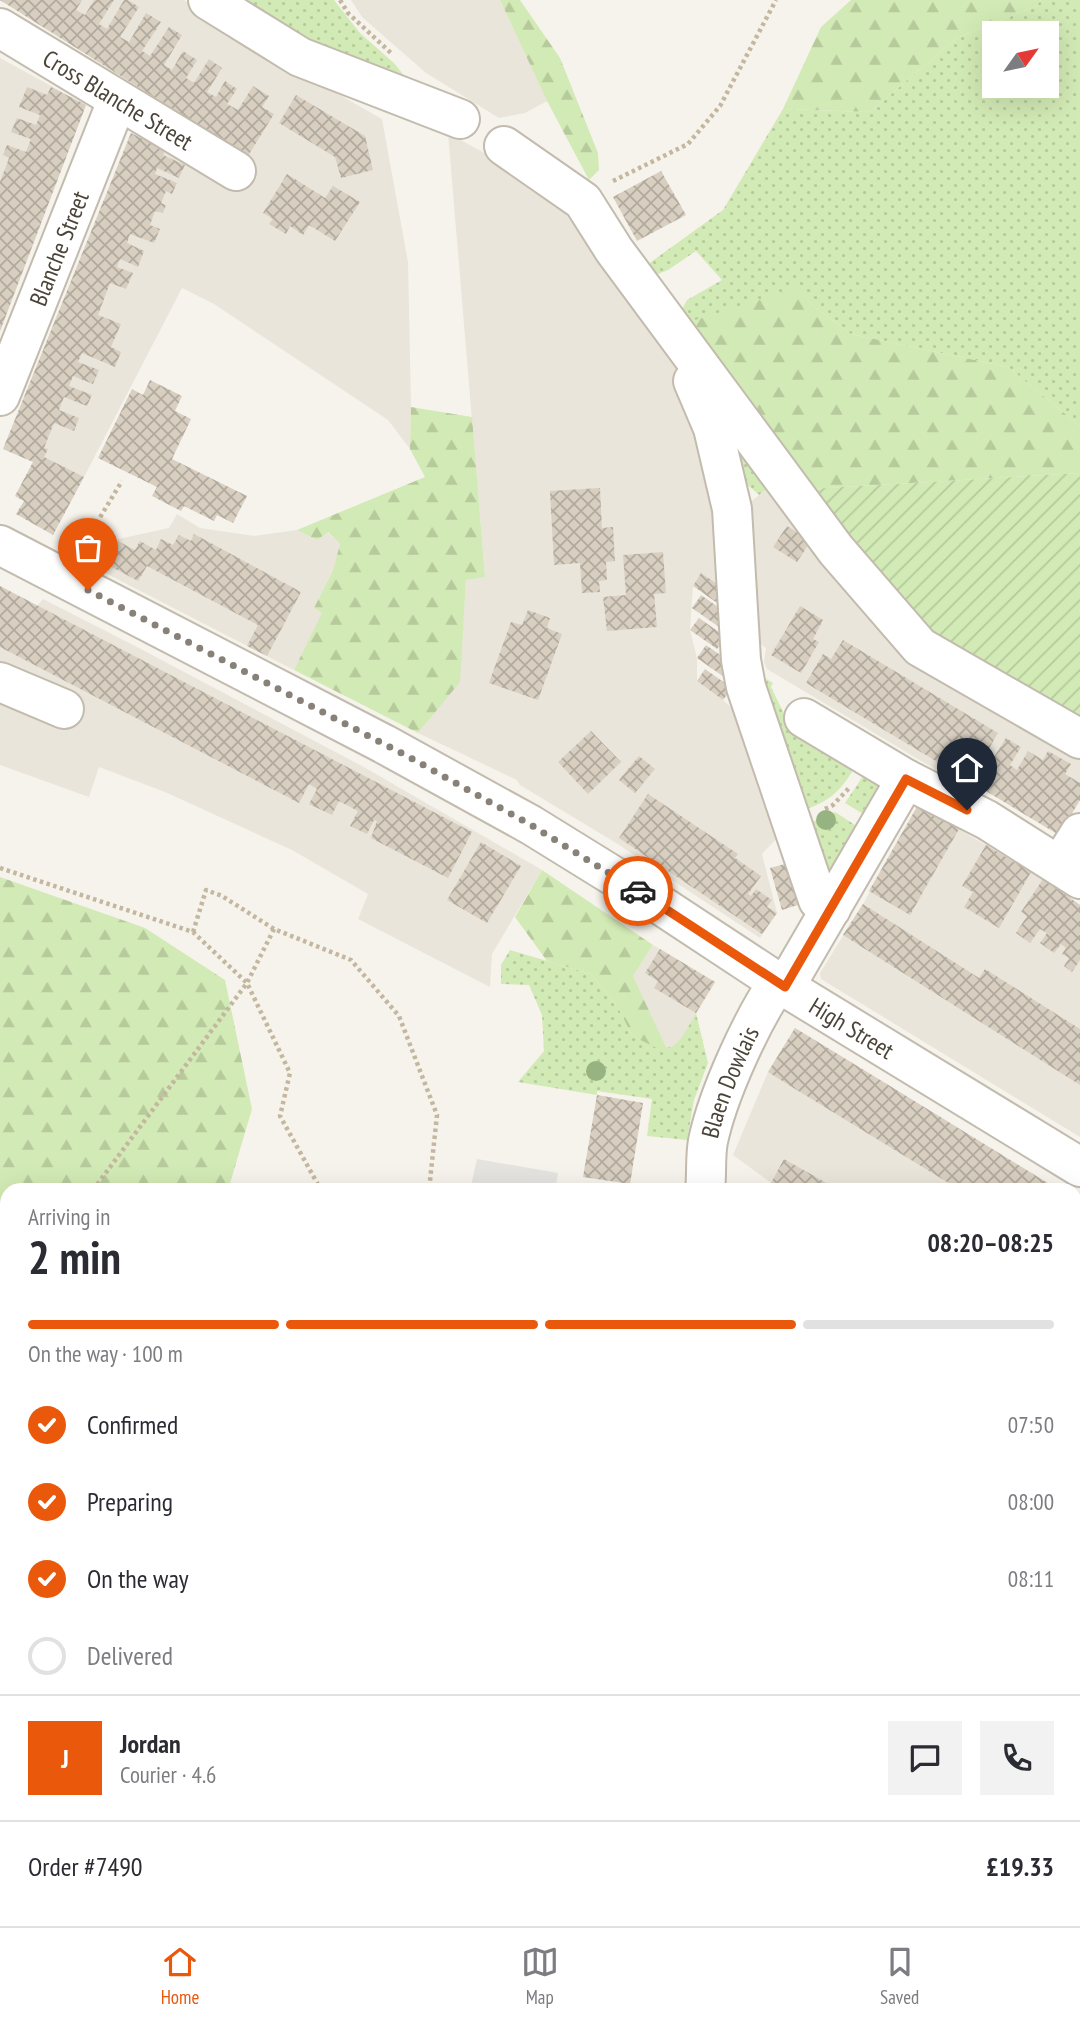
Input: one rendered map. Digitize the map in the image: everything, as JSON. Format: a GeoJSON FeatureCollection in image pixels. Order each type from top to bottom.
{"type":"FeatureCollection","features":[{"type":"Feature","properties":{"kind":"street"},"geometry":{"type":"LineString","coordinates":[[208,0],[300,57],[460,119]]}},
{"type":"Feature","properties":{"kind":"street","name":"Cross Blanche Street"},"geometry":{"type":"LineString","coordinates":[[0,28],[236,171]]}},
{"type":"Feature","properties":{"kind":"street","name":"Blanche Street"},"geometry":{"type":"LineString","coordinates":[[0,396],[117,101]]}},
{"type":"Feature","properties":{"kind":"street"},"geometry":{"type":"LineString","coordinates":[[504,146],[583,201],[614,250],[836,550],[920,647],[1080,739]]}},
{"type":"Feature","properties":{"kind":"street"},"geometry":{"type":"LineString","coordinates":[[692,355],[693,382],[713,428],[732,509],[741,660],[746,687],[818,900],[831,909]]}},
{"type":"Feature","properties":{"kind":"street","name":"High Street"},"geometry":{"type":"LineString","coordinates":[[0,545],[372,738],[531,825],[781,984],[1080,1167]]}},
{"type":"Feature","properties":{"kind":"street"},"geometry":{"type":"LineString","coordinates":[[0,682],[64,709]]}},
{"type":"Feature","properties":{"kind":"street"},"geometry":{"type":"LineString","coordinates":[[804,719],[906,779],[987,820],[1070,872],[1080,833]]}},
{"type":"Feature","properties":{"kind":"street","name":"Blaen Dowlais"},"geometry":{"type":"LineString","coordinates":[[716,1183],[708,1144],[715,1118],[740,1054],[766,999],[781,984],[831,909],[906,779]]}},
{"type":"Feature","properties":{"kind":"path"},"geometry":{"type":"LineString","coordinates":[[583,201],[603,186],[688,144],[720,106],[776,0]]}},
{"type":"Feature","properties":{"kind":"path"},"geometry":{"type":"LineString","coordinates":[[64,578],[122,481]]}},
{"type":"Feature","properties":{"kind":"path"},"geometry":{"type":"LineString","coordinates":[[791,822],[815,815],[833,805],[851,785],[867,756]]}},
{"type":"Feature","properties":{"kind":"path"},"geometry":{"type":"LineString","coordinates":[[0,868],[193,932],[247,983],[290,1073],[281,1116],[317,1183]]}},
{"type":"Feature","properties":{"kind":"path"},"geometry":{"type":"LineString","coordinates":[[193,932],[206,890],[222,896],[274,929],[351,960],[399,1016],[436,1115],[430,1183]]}},
{"type":"Feature","properties":{"kind":"path"},"geometry":{"type":"LineString","coordinates":[[98,1183],[247,983],[274,929]]}},
{"type":"Feature","properties":{"kind":"shaded area"},"geometry":{"type":"Polygon","coordinates":[[[0,0],[184,0],[301,73],[382,119],[408,262],[410,449],[388,420],[214,304],[182,288],[84,477],[41,465],[3,449],[131,133],[229,187],[248,156],[0,0]]]}},
{"type":"Feature","properties":{"kind":"shaded area"},"geometry":{"type":"Polygon","coordinates":[[[351,0],[500,0],[547,101],[525,113],[499,118],[426,73],[362,17],[351,0]]]}},
{"type":"Feature","properties":{"kind":"shaded area"},"geometry":{"type":"Polygon","coordinates":[[[0,58],[86,105],[0,332],[0,58]]]}},
{"type":"Feature","properties":{"kind":"shaded area"},"geometry":{"type":"Polygon","coordinates":[[[448,133],[488,155],[564,210],[606,257],[674,357],[722,508],[720,587],[701,573],[693,586],[690,630],[697,658],[697,681],[740,716],[782,833],[762,854],[777,913],[760,938],[616,843],[520,785],[517,780],[418,733],[459,682],[466,580],[485,576],[448,133]]]}},
{"type":"Feature","properties":{"kind":"shaded area"},"geometry":{"type":"Polygon","coordinates":[[[773,484],[1080,750],[1080,800],[1059,835],[948,768],[943,774],[767,669],[764,662],[766,648],[749,636],[743,508],[773,484]]]}},
{"type":"Feature","properties":{"kind":"shaded area"},"geometry":{"type":"Polygon","coordinates":[[[177,514],[200,528],[254,536],[297,530],[317,540],[327,532],[340,544],[333,570],[314,608],[323,613],[294,670],[84,562],[100,543],[169,528],[177,514]]]}},
{"type":"Feature","properties":{"kind":"shaded area"},"geometry":{"type":"Polygon","coordinates":[[[0,586],[37,606],[43,599],[137,647],[362,766],[542,870],[492,954],[490,987],[358,919],[368,894],[292,850],[165,792],[99,767],[89,797],[0,765],[0,700],[71,725],[81,700],[39,681],[0,670],[0,586]]]}},
{"type":"Feature","properties":{"kind":"shaded area"},"geometry":{"type":"Polygon","coordinates":[[[918,805],[1043,879],[1080,905],[1080,1137],[821,979],[820,973],[863,904],[918,805]]]}},
{"type":"Feature","properties":{"kind":"shaded area"},"geometry":{"type":"Polygon","coordinates":[[[653,945],[715,982],[678,1044],[667,1049],[633,976],[653,945]]]}},
{"type":"Feature","properties":{"kind":"shaded area"},"geometry":{"type":"Polygon","coordinates":[[[795,1028],[1048,1183],[771,1183],[733,1155],[768,1072],[795,1028]]]}},
{"type":"Feature","properties":{"kind":"shaded area"},"geometry":{"type":"Polygon","coordinates":[[[477,1159],[558,1173],[556,1183],[472,1183],[477,1159]]]}},
{"type":"Feature","properties":{"kind":"green space"},"geometry":{"type":"Polygon","coordinates":[[[221,0],[334,0],[360,33],[395,64],[414,89],[221,0]]]}},
{"type":"Feature","properties":{"kind":"green space"},"geometry":{"type":"Polygon","coordinates":[[[500,0],[520,0],[560,58],[598,153],[599,170],[589,180],[547,101],[500,0]]]}},
{"type":"Feature","properties":{"kind":"green space"},"geometry":{"type":"Polygon","coordinates":[[[851,0],[1041,0],[1036,6],[999,21],[982,21],[982,28],[957,38],[870,112],[783,109],[821,27],[851,0]]]}},
{"type":"Feature","properties":{"kind":"green space"},"geometry":{"type":"Polygon","coordinates":[[[1041,0],[1080,0],[1080,426],[1008,367],[851,334],[812,305],[797,289],[683,324],[680,313],[687,300],[722,280],[696,251],[668,270],[653,276],[644,267],[723,210],[783,109],[870,112],[957,38],[982,28],[982,98],[1059,98],[1059,21],[999,21],[1036,6],[1041,0]]]}},
{"type":"Feature","properties":{"kind":"green space"},"geometry":{"type":"Polygon","coordinates":[[[797,288],[812,305],[851,334],[1008,367],[1080,426],[1080,473],[809,489],[683,324],[797,288]]]}},
{"type":"Feature","properties":{"kind":"green space"},"geometry":{"type":"Polygon","coordinates":[[[705,388],[773,484],[759,495],[739,477],[705,388]]]}},
{"type":"Feature","properties":{"kind":"green space"},"geometry":{"type":"Polygon","coordinates":[[[411,407],[472,417],[485,577],[466,580],[460,682],[418,733],[294,670],[322,613],[314,608],[333,570],[340,544],[328,532],[317,540],[297,530],[425,477],[410,449],[411,407]]]}},
{"type":"Feature","properties":{"kind":"green space"},"geometry":{"type":"Polygon","coordinates":[[[1080,473],[1080,718],[929,633],[809,489],[1080,473]]]}},
{"type":"Feature","properties":{"kind":"green space"},"geometry":{"type":"Polygon","coordinates":[[[751,670],[773,683],[771,687],[794,734],[855,767],[844,784],[818,805],[799,812],[751,670]]]}},
{"type":"Feature","properties":{"kind":"green space"},"geometry":{"type":"Polygon","coordinates":[[[865,773],[877,781],[878,790],[865,815],[845,803],[865,773]]]}},
{"type":"Feature","properties":{"kind":"green space"},"geometry":{"type":"Polygon","coordinates":[[[835,812],[858,827],[830,878],[803,826],[835,812]]]}},
{"type":"Feature","properties":{"kind":"green space"},"geometry":{"type":"Polygon","coordinates":[[[542,870],[653,945],[633,976],[667,1049],[659,1049],[632,1036],[620,1011],[591,974],[547,961],[515,917],[542,870]]]}},
{"type":"Feature","properties":{"kind":"green space"},"geometry":{"type":"Polygon","coordinates":[[[0,877],[145,928],[225,980],[252,1109],[230,1183],[0,1183],[0,877]]]}},
{"type":"Feature","properties":{"kind":"green space"},"geometry":{"type":"Polygon","coordinates":[[[510,950],[591,974],[620,1011],[632,1036],[657,1046],[672,1047],[677,1043],[696,1013],[708,1063],[694,1100],[687,1140],[647,1136],[652,1099],[597,1091],[597,1095],[518,1082],[544,1051],[542,1015],[529,985],[501,984],[501,965],[510,950]]]}},
{"type":"Feature","properties":{"kind":"building"},"geometry":{"type":"Polygon","coordinates":[[[0,0],[82,0],[76,10],[85,15],[94,0],[114,0],[99,24],[107,29],[124,0],[128,0],[139,7],[120,37],[129,42],[146,13],[161,22],[142,51],[150,56],[169,27],[182,35],[164,65],[172,70],[183,51],[197,60],[186,78],[194,83],[209,59],[222,68],[207,92],[216,97],[225,81],[237,89],[227,104],[238,110],[253,86],[269,96],[262,107],[274,114],[248,156],[0,0]]]}},
{"type":"Feature","properties":{"kind":"building"},"geometry":{"type":"Polygon","coordinates":[[[27,87],[47,95],[51,87],[86,105],[0,331],[0,182],[9,158],[3,155],[7,145],[26,152],[31,139],[11,132],[17,118],[36,125],[40,115],[19,107],[27,87]]]}},
{"type":"Feature","properties":{"kind":"building"},"geometry":{"type":"Polygon","coordinates":[[[296,95],[365,136],[373,170],[341,178],[335,157],[279,123],[296,95]]]}},
{"type":"Feature","properties":{"kind":"building"},"geometry":{"type":"Polygon","coordinates":[[[131,133],[165,150],[163,155],[185,165],[179,178],[157,168],[155,174],[177,183],[172,194],[166,191],[161,203],[166,205],[163,213],[155,211],[150,225],[160,229],[154,243],[130,234],[127,243],[144,251],[138,267],[120,259],[117,267],[133,273],[126,289],[110,283],[98,315],[121,324],[111,347],[121,352],[115,367],[82,353],[78,362],[99,370],[93,384],[73,376],[69,386],[92,395],[87,406],[64,397],[59,410],[79,418],[74,431],[54,423],[44,448],[48,449],[44,457],[84,477],[53,535],[16,514],[24,501],[15,496],[33,462],[3,449],[131,133]]]}},
{"type":"Feature","properties":{"kind":"building"},"geometry":{"type":"Polygon","coordinates":[[[661,171],[686,215],[637,241],[613,197],[661,171]]]}},
{"type":"Feature","properties":{"kind":"building"},"geometry":{"type":"Polygon","coordinates":[[[287,174],[325,198],[333,186],[360,202],[335,241],[309,225],[303,235],[290,226],[286,234],[269,224],[273,219],[263,213],[287,174]]]}},
{"type":"Feature","properties":{"kind":"building"},"geometry":{"type":"Polygon","coordinates":[[[150,380],[182,396],[175,411],[191,419],[172,459],[247,496],[233,523],[217,515],[214,521],[184,506],[181,511],[152,496],[157,487],[98,458],[132,389],[143,395],[150,380]]]}},
{"type":"Feature","properties":{"kind":"building"},"geometry":{"type":"Polygon","coordinates":[[[600,488],[602,528],[613,527],[615,561],[606,562],[607,580],[599,581],[600,592],[582,593],[580,563],[554,565],[550,491],[600,488]]]}},
{"type":"Feature","properties":{"kind":"building"},"geometry":{"type":"Polygon","coordinates":[[[787,526],[811,541],[797,562],[773,547],[787,526]]]}},
{"type":"Feature","properties":{"kind":"building"},"geometry":{"type":"Polygon","coordinates":[[[194,534],[301,592],[267,656],[247,646],[258,625],[147,566],[138,581],[106,564],[118,541],[135,550],[140,541],[156,550],[161,539],[173,545],[179,535],[191,541],[194,534]]]}},
{"type":"Feature","properties":{"kind":"building"},"geometry":{"type":"Polygon","coordinates":[[[663,552],[666,593],[654,594],[657,627],[607,631],[603,597],[626,595],[623,555],[663,552]]]}},
{"type":"Feature","properties":{"kind":"building"},"geometry":{"type":"Polygon","coordinates":[[[701,573],[729,592],[720,605],[693,586],[701,573]]]}},
{"type":"Feature","properties":{"kind":"building"},"geometry":{"type":"Polygon","coordinates":[[[0,586],[472,832],[448,878],[371,838],[377,821],[374,820],[367,834],[350,826],[358,811],[339,801],[332,815],[309,804],[317,789],[309,784],[299,803],[0,647],[0,586]]]}},
{"type":"Feature","properties":{"kind":"building"},"geometry":{"type":"Polygon","coordinates":[[[701,595],[728,614],[719,627],[692,608],[701,595]]]}},
{"type":"Feature","properties":{"kind":"building"},"geometry":{"type":"Polygon","coordinates":[[[800,606],[823,620],[813,639],[819,642],[801,673],[771,655],[800,606]]]}},
{"type":"Feature","properties":{"kind":"building"},"geometry":{"type":"Polygon","coordinates":[[[528,610],[550,618],[547,628],[562,634],[538,700],[489,683],[511,622],[522,625],[528,610]]]}},
{"type":"Feature","properties":{"kind":"building"},"geometry":{"type":"Polygon","coordinates":[[[699,618],[726,637],[717,649],[690,630],[699,618]]]}},
{"type":"Feature","properties":{"kind":"building"},"geometry":{"type":"Polygon","coordinates":[[[843,640],[998,733],[987,752],[994,757],[1006,738],[1021,747],[1010,765],[1017,770],[1028,751],[1043,760],[1048,751],[1071,764],[1065,774],[1080,783],[1080,800],[1059,835],[806,683],[823,654],[831,659],[843,640]]]}},
{"type":"Feature","properties":{"kind":"building"},"geometry":{"type":"Polygon","coordinates":[[[706,645],[733,664],[724,677],[697,658],[706,645]]]}},
{"type":"Feature","properties":{"kind":"building"},"geometry":{"type":"Polygon","coordinates":[[[705,669],[732,688],[723,700],[697,681],[705,669]]]}},
{"type":"Feature","properties":{"kind":"building"},"geometry":{"type":"Polygon","coordinates":[[[591,731],[621,762],[588,794],[558,762],[591,731]]]}},
{"type":"Feature","properties":{"kind":"building"},"geometry":{"type":"Polygon","coordinates":[[[639,756],[655,769],[635,793],[619,780],[639,756]]]}},
{"type":"Feature","properties":{"kind":"building"},"geometry":{"type":"Polygon","coordinates":[[[648,794],[738,854],[735,858],[761,876],[748,894],[751,896],[756,889],[772,900],[767,907],[777,913],[762,934],[619,838],[648,794]]]}},
{"type":"Feature","properties":{"kind":"building"},"geometry":{"type":"Polygon","coordinates":[[[918,805],[959,829],[910,915],[869,891],[918,805]]]}},
{"type":"Feature","properties":{"kind":"building"},"geometry":{"type":"Polygon","coordinates":[[[481,842],[521,866],[487,923],[447,900],[481,842]]]}},
{"type":"Feature","properties":{"kind":"building"},"geometry":{"type":"Polygon","coordinates":[[[986,845],[1031,872],[999,928],[964,907],[973,892],[962,886],[986,845]]]}},
{"type":"Feature","properties":{"kind":"building"},"geometry":{"type":"Polygon","coordinates":[[[792,862],[804,903],[782,910],[770,868],[792,862]]]}},
{"type":"Feature","properties":{"kind":"building"},"geometry":{"type":"Polygon","coordinates":[[[1043,879],[1080,905],[1080,960],[1072,972],[1064,966],[1069,958],[1062,954],[1066,948],[1061,944],[1054,953],[1040,943],[1047,933],[1040,929],[1030,943],[1016,933],[1027,916],[1021,912],[1043,879]]]}},
{"type":"Feature","properties":{"kind":"building"},"geometry":{"type":"Polygon","coordinates":[[[863,904],[979,978],[985,969],[1080,1029],[1080,1085],[843,935],[863,904]]]}},
{"type":"Feature","properties":{"kind":"building"},"geometry":{"type":"Polygon","coordinates":[[[660,949],[715,982],[696,1013],[654,988],[658,981],[645,973],[660,949]]]}},
{"type":"Feature","properties":{"kind":"building"},"geometry":{"type":"Polygon","coordinates":[[[795,1028],[1048,1183],[949,1183],[768,1072],[795,1028]]]}},
{"type":"Feature","properties":{"kind":"building"},"geometry":{"type":"Polygon","coordinates":[[[597,1095],[643,1103],[630,1183],[583,1177],[597,1095]]]}},
{"type":"Feature","properties":{"kind":"building"},"geometry":{"type":"Polygon","coordinates":[[[784,1159],[826,1183],[771,1183],[784,1159]]]}},
{"type":"Feature","properties":{"kind":"way so far"},"geometry":{"type":"LineString","coordinates":[[88,590],[409,757],[531,825],[638,891]]}},
{"type":"Feature","properties":{"kind":"route"},"geometry":{"type":"LineString","coordinates":[[638,891],[785,987],[906,779],[967,810]]}}]}
